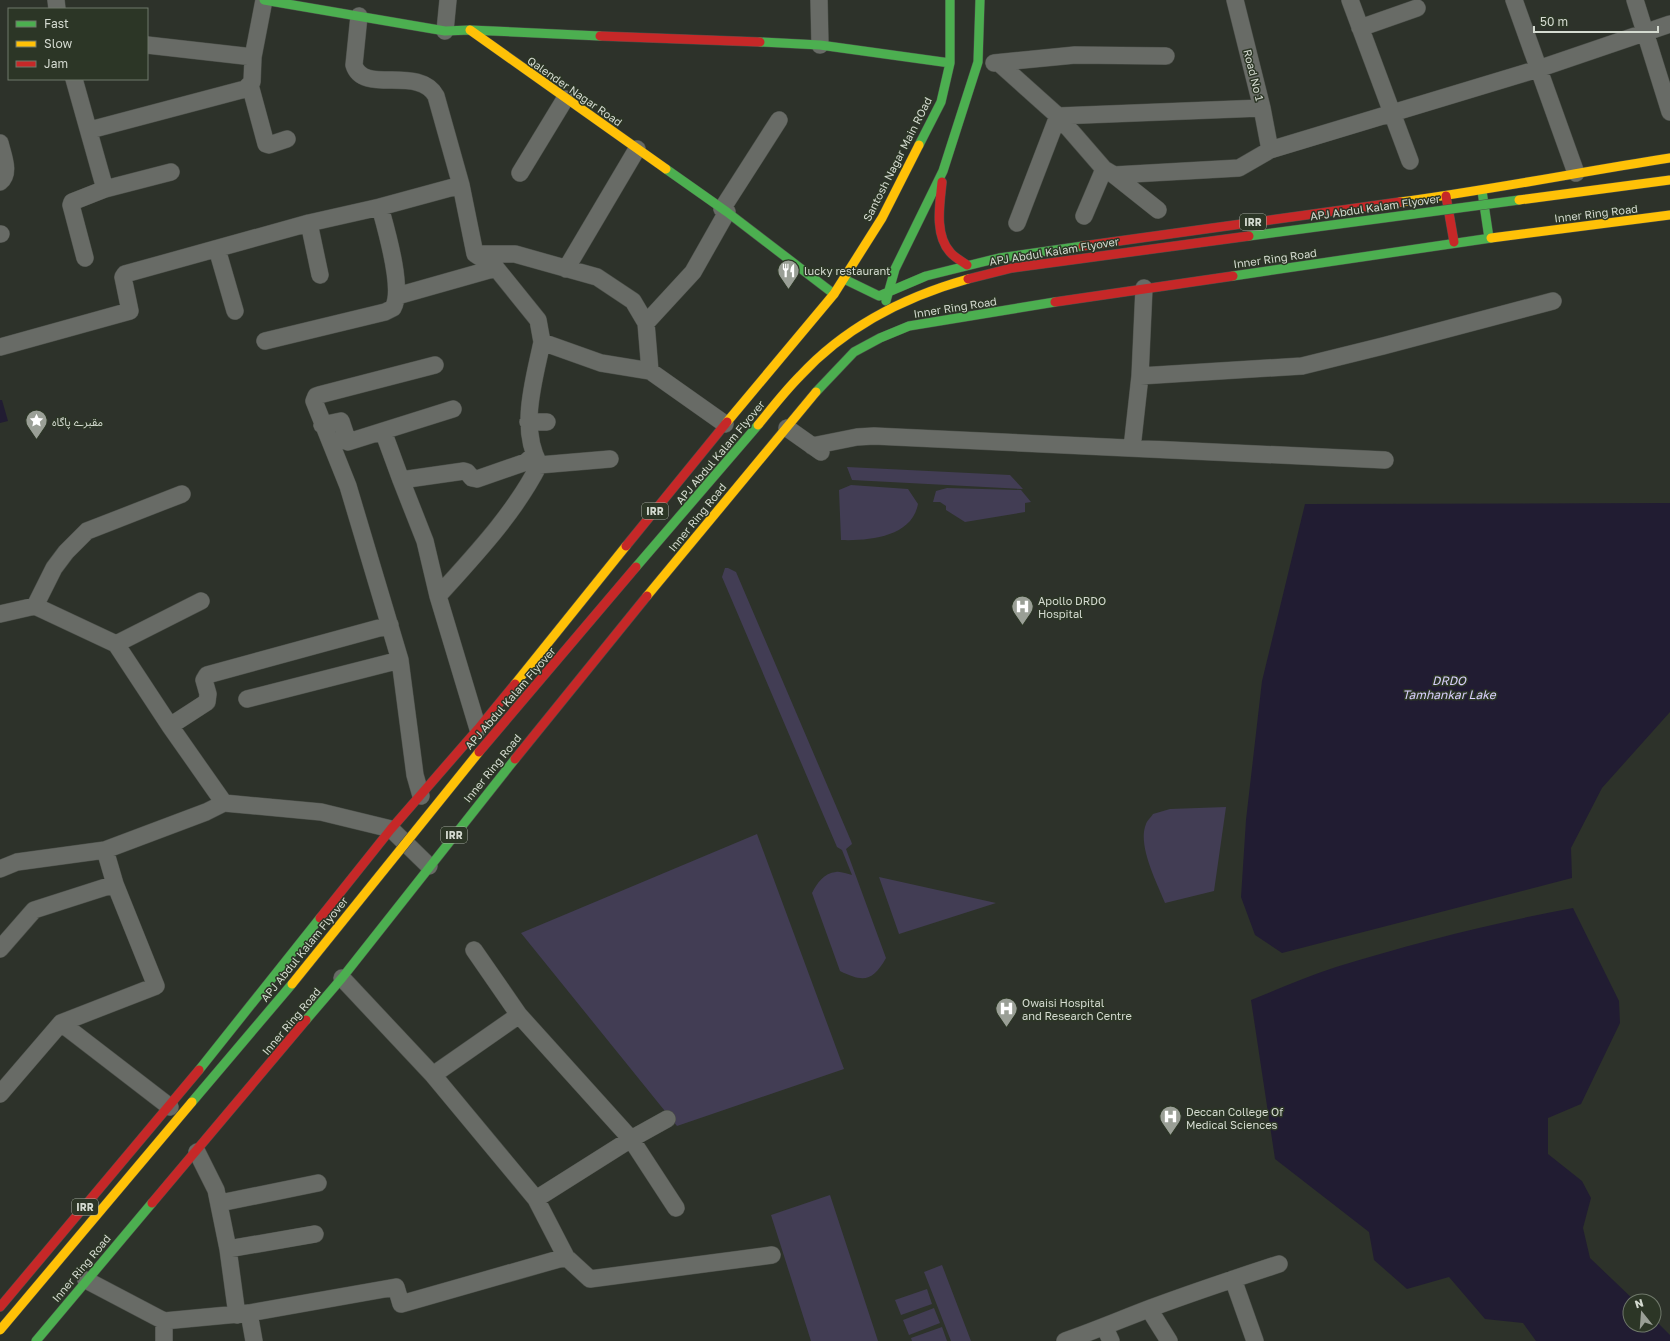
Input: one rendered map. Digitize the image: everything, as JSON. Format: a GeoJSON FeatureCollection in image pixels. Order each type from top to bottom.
{"type":"FeatureCollection","features":[{"type":"Feature","properties":{"kind":"main road"},"geometry":{"type":"LineString","coordinates":[[264,0],[341,6],[359,16],[445,30],[820,46],[950,63]]}},
{"type":"Feature","properties":{"kind":"main road","name":"Santosh Nagar Main ROad"},"geometry":{"type":"LineString","coordinates":[[834,294],[882,218],[941,102],[950,63],[950,0]]}},
{"type":"Feature","properties":{"kind":"main road"},"geometry":{"type":"LineString","coordinates":[[881,330],[887,293],[896,269],[943,171],[978,62],[980,0]]}},
{"type":"Feature","properties":{"kind":"main road","name":"Qalender Nagar Road"},"geometry":{"type":"LineString","coordinates":[[470,30],[565,99],[725,211],[834,294]]}},
{"type":"Feature","properties":{"kind":"main road","name":"IRR"},"geometry":{"type":"LineString","coordinates":[[844,280],[879,296],[926,276],[999,258],[1482,191],[1576,173],[1670,158]]}},
{"type":"Feature","properties":{"kind":"main road"},"geometry":{"type":"LineString","coordinates":[[943,171],[940,201],[942,235],[948,250],[968,265]]}},
{"type":"Feature","properties":{"kind":"main road","name":"APJ Abdul Kalam Flyover"},"geometry":{"type":"LineString","coordinates":[[0,1330],[326,944],[453,783],[800,375],[831,347],[864,322],[905,302],[959,280],[1012,268],[1670,180]]}},
{"type":"Feature","properties":{"kind":"main road"},"geometry":{"type":"LineString","coordinates":[[1482,191],[1490,238]]}},
{"type":"Feature","properties":{"kind":"main road"},"geometry":{"type":"LineString","coordinates":[[1446,196],[1454,242]]}},
{"type":"Feature","properties":{"kind":"main road","name":"Inner Ring Road"},"geometry":{"type":"LineString","coordinates":[[36,1341],[86,1280],[197,1152],[342,978],[429,866],[609,642],[692,543],[752,468],[835,371],[854,352],[881,330],[1144,288],[1363,258],[1454,242],[1670,215]]}},
{"type":"Feature","properties":{"kind":"main road","name":"IRR"},"geometry":{"type":"LineString","coordinates":[[0,1307],[170,1107],[391,829],[478,729],[725,424],[834,294]]}},
{"type":"Feature","properties":{"kind":"street"},"geometry":{"type":"LineString","coordinates":[[90,130],[245,89],[252,82],[254,57],[264,0]]}},
{"type":"Feature","properties":{"kind":"street"},"geometry":{"type":"LineString","coordinates":[[445,30],[448,0]]}},
{"type":"Feature","properties":{"kind":"street"},"geometry":{"type":"LineString","coordinates":[[819,0],[820,46]]}},
{"type":"Feature","properties":{"kind":"street","name":"Road No 1"},"geometry":{"type":"LineString","coordinates":[[1235,0],[1262,108],[1270,150]]}},
{"type":"Feature","properties":{"kind":"street"},"geometry":{"type":"LineString","coordinates":[[1350,0],[1410,161]]}},
{"type":"Feature","properties":{"kind":"street"},"geometry":{"type":"LineString","coordinates":[[1514,0],[1576,173]]}},
{"type":"Feature","properties":{"kind":"street"},"geometry":{"type":"LineString","coordinates":[[1635,0],[1670,112]]}},
{"type":"Feature","properties":{"kind":"street"},"geometry":{"type":"LineString","coordinates":[[1360,28],[1416,8]]}},
{"type":"Feature","properties":{"kind":"street"},"geometry":{"type":"LineString","coordinates":[[359,16],[354,65],[356,72],[365,78],[421,82],[432,89],[436,96],[461,185],[475,254],[496,268],[538,320],[542,342],[528,422],[537,460],[531,482],[484,546],[438,596]]}},
{"type":"Feature","properties":{"kind":"street"},"geometry":{"type":"LineString","coordinates":[[1109,172],[1239,168],[1270,150],[1538,69],[1670,24]]}},
{"type":"Feature","properties":{"kind":"street"},"geometry":{"type":"LineString","coordinates":[[148,45],[254,57]]}},
{"type":"Feature","properties":{"kind":"street"},"geometry":{"type":"LineString","coordinates":[[978,62],[1000,64],[1075,55],[1166,56]]}},
{"type":"Feature","properties":{"kind":"street"},"geometry":{"type":"LineString","coordinates":[[1000,64],[1058,116],[1109,172],[1158,210]]}},
{"type":"Feature","properties":{"kind":"street"},"geometry":{"type":"LineString","coordinates":[[74,80],[90,130],[105,189]]}},
{"type":"Feature","properties":{"kind":"street"},"geometry":{"type":"LineString","coordinates":[[250,85],[266,144],[269,145],[287,139]]}},
{"type":"Feature","properties":{"kind":"street"},"geometry":{"type":"LineString","coordinates":[[520,173],[565,99]]}},
{"type":"Feature","properties":{"kind":"street"},"geometry":{"type":"LineString","coordinates":[[1058,116],[1262,108]]}},
{"type":"Feature","properties":{"kind":"street"},"geometry":{"type":"LineString","coordinates":[[1017,223],[1058,116]]}},
{"type":"Feature","properties":{"kind":"street"},"geometry":{"type":"LineString","coordinates":[[646,324],[693,272],[725,211],[779,120]]}},
{"type":"Feature","properties":{"kind":"street"},"geometry":{"type":"LineString","coordinates":[[0,143],[6,171],[4,178],[0,182]]}},
{"type":"Feature","properties":{"kind":"street"},"geometry":{"type":"LineString","coordinates":[[566,269],[637,149]]}},
{"type":"Feature","properties":{"kind":"street"},"geometry":{"type":"LineString","coordinates":[[85,258],[71,205],[75,199],[105,189],[171,172]]}},
{"type":"Feature","properties":{"kind":"street"},"geometry":{"type":"LineString","coordinates":[[1084,216],[1109,172]]}},
{"type":"Feature","properties":{"kind":"street"},"geometry":{"type":"LineString","coordinates":[[0,347],[129,312],[131,308],[123,279],[124,275],[309,223],[380,207],[461,185]]}},
{"type":"Feature","properties":{"kind":"street"},"geometry":{"type":"LineString","coordinates":[[265,341],[385,312],[393,308],[397,296],[392,256],[380,207]]}},
{"type":"Feature","properties":{"kind":"street"},"geometry":{"type":"LineString","coordinates":[[309,223],[320,275]]}},
{"type":"Feature","properties":{"kind":"street"},"geometry":{"type":"LineString","coordinates":[[217,249],[235,311]]}},
{"type":"Feature","properties":{"kind":"street"},"geometry":{"type":"LineString","coordinates":[[475,254],[515,254],[598,277],[633,301],[646,324],[650,371]]}},
{"type":"Feature","properties":{"kind":"street"},"geometry":{"type":"LineString","coordinates":[[397,296],[496,268]]}},
{"type":"Feature","properties":{"kind":"street"},"geometry":{"type":"LineString","coordinates":[[1132,448],[1140,376],[1144,288]]}},
{"type":"Feature","properties":{"kind":"street"},"geometry":{"type":"LineString","coordinates":[[1140,376],[1302,366],[1383,346],[1553,300]]}},
{"type":"Feature","properties":{"kind":"street"},"geometry":{"type":"LineString","coordinates":[[542,342],[601,363],[650,371],[725,424]]}},
{"type":"Feature","properties":{"kind":"street"},"geometry":{"type":"LineString","coordinates":[[421,796],[415,775],[400,660],[348,486],[322,425],[314,402],[316,396],[435,365]]}},
{"type":"Feature","properties":{"kind":"street"},"geometry":{"type":"LineString","coordinates":[[322,425],[341,421],[348,442],[453,409]]}},
{"type":"Feature","properties":{"kind":"street"},"geometry":{"type":"LineString","coordinates":[[528,422],[547,422]]}},
{"type":"Feature","properties":{"kind":"street"},"geometry":{"type":"LineString","coordinates":[[787,428],[819,450],[857,437],[874,436],[1385,460]]}},
{"type":"Feature","properties":{"kind":"street"},"geometry":{"type":"LineString","coordinates":[[383,431],[425,541],[438,596],[478,729]]}},
{"type":"Feature","properties":{"kind":"street"},"geometry":{"type":"LineString","coordinates":[[401,480],[464,471],[467,472],[472,478],[477,479],[526,462],[537,460],[610,459]]}},
{"type":"Feature","properties":{"kind":"street"},"geometry":{"type":"LineString","coordinates":[[35,606],[54,568],[66,552],[87,531],[182,494]]}},
{"type":"Feature","properties":{"kind":"street"},"geometry":{"type":"LineString","coordinates":[[116,644],[201,601]]}},
{"type":"Feature","properties":{"kind":"street"},"geometry":{"type":"LineString","coordinates":[[0,614],[35,606],[116,644],[170,726],[224,803]]}},
{"type":"Feature","properties":{"kind":"street"},"geometry":{"type":"LineString","coordinates":[[170,726],[207,702],[208,694],[204,680],[207,675],[390,625]]}},
{"type":"Feature","properties":{"kind":"street"},"geometry":{"type":"LineString","coordinates":[[247,700],[400,660]]}},
{"type":"Feature","properties":{"kind":"street"},"geometry":{"type":"LineString","coordinates":[[0,869],[18,862],[104,850],[206,812],[224,803],[321,812],[391,829],[429,866]]}},
{"type":"Feature","properties":{"kind":"street"},"geometry":{"type":"LineString","coordinates":[[0,1094],[61,1023],[156,986],[115,884],[104,850]]}},
{"type":"Feature","properties":{"kind":"street"},"geometry":{"type":"LineString","coordinates":[[0,949],[34,910],[115,884]]}},
{"type":"Feature","properties":{"kind":"street"},"geometry":{"type":"LineString","coordinates":[[474,950],[519,1015],[631,1139],[676,1208]]}},
{"type":"Feature","properties":{"kind":"street"},"geometry":{"type":"LineString","coordinates":[[342,978],[433,1076],[536,1199],[566,1257],[590,1279],[772,1255]]}},
{"type":"Feature","properties":{"kind":"street"},"geometry":{"type":"LineString","coordinates":[[433,1076],[519,1015]]}},
{"type":"Feature","properties":{"kind":"street"},"geometry":{"type":"LineString","coordinates":[[61,1023],[170,1107]]}},
{"type":"Feature","properties":{"kind":"street"},"geometry":{"type":"LineString","coordinates":[[536,1199],[631,1139],[667,1119]]}},
{"type":"Feature","properties":{"kind":"street"},"geometry":{"type":"LineString","coordinates":[[197,1152],[216,1190],[243,1314],[254,1341]]}},
{"type":"Feature","properties":{"kind":"street"},"geometry":{"type":"LineString","coordinates":[[220,1204],[318,1183]]}},
{"type":"Feature","properties":{"kind":"street"},"geometry":{"type":"LineString","coordinates":[[228,1249],[315,1234]]}},
{"type":"Feature","properties":{"kind":"street"},"geometry":{"type":"LineString","coordinates":[[86,1280],[164,1321],[243,1314],[396,1288],[401,1304],[566,1257]]}},
{"type":"Feature","properties":{"kind":"street"},"geometry":{"type":"LineString","coordinates":[[1065,1341],[1108,1334],[1150,1309],[1232,1279],[1279,1264]]}},
{"type":"Feature","properties":{"kind":"street"},"geometry":{"type":"LineString","coordinates":[[1232,1279],[1255,1341]]}},
{"type":"Feature","properties":{"kind":"street"},"geometry":{"type":"LineString","coordinates":[[1150,1309],[1169,1341]]}},
{"type":"Feature","properties":{"kind":"street"},"geometry":{"type":"LineString","coordinates":[[164,1321],[164,1341]]}},
{"type":"Feature","properties":{"kind":"shaded area"},"geometry":{"type":"Polygon","coordinates":[[[847,467],[1010,475],[1023,489],[852,480],[847,467]]]}},
{"type":"Feature","properties":{"kind":"shaded area"},"geometry":{"type":"Polygon","coordinates":[[[851,485],[908,489],[918,504],[914,515],[907,524],[888,535],[876,538],[841,540],[839,490],[851,485]]]}},
{"type":"Feature","properties":{"kind":"shaded area"},"geometry":{"type":"Polygon","coordinates":[[[947,488],[1021,490],[1031,502],[1025,503],[1025,512],[965,522],[946,510],[946,506],[940,502],[933,502],[936,491],[947,488]]]}},
{"type":"Feature","properties":{"kind":"shaded area"},"geometry":{"type":"Polygon","coordinates":[[[725,568],[736,572],[851,841],[852,844],[846,849],[886,958],[877,971],[867,978],[855,977],[840,971],[812,893],[824,876],[828,874],[842,872],[852,875],[842,850],[837,847],[722,577],[725,568]]]}},
{"type":"Feature","properties":{"kind":"shaded area"},"geometry":{"type":"Polygon","coordinates":[[[1226,807],[1214,891],[1165,903],[1153,875],[1146,853],[1144,833],[1147,822],[1153,814],[1170,809],[1226,807]]]}},
{"type":"Feature","properties":{"kind":"shaded area"},"geometry":{"type":"Polygon","coordinates":[[[757,834],[844,1069],[677,1126],[521,933],[757,834]]]}},
{"type":"Feature","properties":{"kind":"shaded area"},"geometry":{"type":"Polygon","coordinates":[[[879,877],[996,903],[899,934],[879,877]]]}},
{"type":"Feature","properties":{"kind":"shaded area"},"geometry":{"type":"Polygon","coordinates":[[[830,1195],[878,1341],[811,1341],[771,1215],[830,1195]]]}},
{"type":"Feature","properties":{"kind":"shaded area"},"geometry":{"type":"Polygon","coordinates":[[[942,1265],[971,1341],[951,1341],[924,1272],[942,1265]]]}},
{"type":"Feature","properties":{"kind":"shaded area"},"geometry":{"type":"Polygon","coordinates":[[[927,1289],[932,1304],[901,1315],[895,1300],[927,1289]]]}},
{"type":"Feature","properties":{"kind":"shaded area"},"geometry":{"type":"Polygon","coordinates":[[[934,1308],[940,1323],[909,1335],[903,1320],[934,1308]]]}},
{"type":"Feature","properties":{"kind":"shaded area"},"geometry":{"type":"Polygon","coordinates":[[[942,1327],[947,1341],[912,1341],[911,1338],[942,1327]]]}},
{"type":"Feature","properties":{"kind":"water"},"geometry":{"type":"Polygon","coordinates":[[[0,400],[2,400],[8,421],[0,423],[0,400]]]}},
{"type":"Feature","properties":{"kind":"water","name":"DRDO Tamhankar Lake"},"geometry":{"type":"Polygon","coordinates":[[[1670,503],[1670,712],[1602,788],[1571,848],[1572,878],[1282,953],[1255,935],[1241,897],[1246,820],[1262,681],[1305,504],[1670,503]]]}},
{"type":"Feature","properties":{"kind":"water"},"geometry":{"type":"Polygon","coordinates":[[[1573,908],[1619,1001],[1620,1023],[1581,1104],[1548,1118],[1548,1154],[1582,1181],[1591,1198],[1583,1228],[1590,1258],[1627,1293],[1622,1293],[1622,1333],[1662,1333],[1662,1327],[1670,1335],[1670,1341],[1536,1341],[1523,1323],[1485,1319],[1449,1277],[1407,1289],[1374,1260],[1369,1232],[1275,1159],[1251,1000],[1304,978],[1365,958],[1453,934],[1573,908]]]}},
{"type":"Feature","properties":{"kind":"traffic: fast"},"geometry":{"type":"LineString","coordinates":[[264,0],[445,31],[470,30],[600,36]]}},
{"type":"Feature","properties":{"kind":"traffic: fast"},"geometry":{"type":"LineString","coordinates":[[919,145],[941,102],[950,63],[950,0]]}},
{"type":"Feature","properties":{"kind":"traffic: fast"},"geometry":{"type":"LineString","coordinates":[[886,301],[895,269],[943,171],[978,62],[980,0]]}},
{"type":"Feature","properties":{"kind":"traffic: fast"},"geometry":{"type":"LineString","coordinates":[[760,42],[820,45],[950,63]]}},
{"type":"Feature","properties":{"kind":"traffic: fast"},"geometry":{"type":"LineString","coordinates":[[666,169],[727,212],[834,294]]}},
{"type":"Feature","properties":{"kind":"traffic: fast"},"geometry":{"type":"LineString","coordinates":[[1482,191],[1489,238]]}},
{"type":"Feature","properties":{"kind":"traffic: fast"},"geometry":{"type":"LineString","coordinates":[[1249,236],[1519,200]]}},
{"type":"Feature","properties":{"kind":"traffic: fast"},"geometry":{"type":"LineString","coordinates":[[1233,276],[1491,238]]}},
{"type":"Feature","properties":{"kind":"traffic: fast"},"geometry":{"type":"LineString","coordinates":[[844,279],[879,296],[926,276],[999,258],[1083,246]]}},
{"type":"Feature","properties":{"kind":"traffic: fast"},"geometry":{"type":"LineString","coordinates":[[816,392],[854,352],[880,338],[909,326],[1055,302]]}},
{"type":"Feature","properties":{"kind":"traffic: fast"},"geometry":{"type":"LineString","coordinates":[[636,567],[758,425]]}},
{"type":"Feature","properties":{"kind":"traffic: fast"},"geometry":{"type":"LineString","coordinates":[[306,1020],[342,978],[515,759]]}},
{"type":"Feature","properties":{"kind":"traffic: fast"},"geometry":{"type":"LineString","coordinates":[[199,1070],[320,918]]}},
{"type":"Feature","properties":{"kind":"traffic: fast"},"geometry":{"type":"LineString","coordinates":[[192,1102],[292,984]]}},
{"type":"Feature","properties":{"kind":"traffic: fast"},"geometry":{"type":"LineString","coordinates":[[36,1341],[152,1203]]}},
{"type":"Feature","properties":{"kind":"traffic: slow"},"geometry":{"type":"LineString","coordinates":[[470,30],[666,169]]}},
{"type":"Feature","properties":{"kind":"traffic: slow"},"geometry":{"type":"LineString","coordinates":[[727,422],[834,294],[882,218],[919,145]]}},
{"type":"Feature","properties":{"kind":"traffic: slow"},"geometry":{"type":"LineString","coordinates":[[1400,202],[1670,158]]}},
{"type":"Feature","properties":{"kind":"traffic: slow"},"geometry":{"type":"LineString","coordinates":[[1519,200],[1670,180]]}},
{"type":"Feature","properties":{"kind":"traffic: slow"},"geometry":{"type":"LineString","coordinates":[[1491,238],[1670,215]]}},
{"type":"Feature","properties":{"kind":"traffic: slow"},"geometry":{"type":"LineString","coordinates":[[758,425],[789,388],[818,359],[836,343],[856,329],[877,316],[921,295],[968,279]]}},
{"type":"Feature","properties":{"kind":"traffic: slow"},"geometry":{"type":"LineString","coordinates":[[647,596],[816,392]]}},
{"type":"Feature","properties":{"kind":"traffic: slow"},"geometry":{"type":"LineString","coordinates":[[515,684],[626,546]]}},
{"type":"Feature","properties":{"kind":"traffic: slow"},"geometry":{"type":"LineString","coordinates":[[292,984],[479,752]]}},
{"type":"Feature","properties":{"kind":"traffic: slow"},"geometry":{"type":"LineString","coordinates":[[0,1330],[192,1102]]}},
{"type":"Feature","properties":{"kind":"traffic: jam"},"geometry":{"type":"LineString","coordinates":[[600,36],[760,42]]}},
{"type":"Feature","properties":{"kind":"traffic: jam"},"geometry":{"type":"LineString","coordinates":[[942,182],[939,209],[942,236],[945,245],[950,252],[967,265]]}},
{"type":"Feature","properties":{"kind":"traffic: jam"},"geometry":{"type":"LineString","coordinates":[[1446,196],[1454,242]]}},
{"type":"Feature","properties":{"kind":"traffic: jam"},"geometry":{"type":"LineString","coordinates":[[1083,246],[1400,202]]}},
{"type":"Feature","properties":{"kind":"traffic: jam"},"geometry":{"type":"LineString","coordinates":[[968,279],[1012,268],[1249,236]]}},
{"type":"Feature","properties":{"kind":"traffic: jam"},"geometry":{"type":"LineString","coordinates":[[1055,302],[1233,276]]}},
{"type":"Feature","properties":{"kind":"traffic: jam"},"geometry":{"type":"LineString","coordinates":[[626,546],[727,422]]}},
{"type":"Feature","properties":{"kind":"traffic: jam"},"geometry":{"type":"LineString","coordinates":[[479,752],[636,567]]}},
{"type":"Feature","properties":{"kind":"traffic: jam"},"geometry":{"type":"LineString","coordinates":[[515,759],[647,596]]}},
{"type":"Feature","properties":{"kind":"traffic: jam"},"geometry":{"type":"LineString","coordinates":[[320,918],[391,829],[515,684]]}},
{"type":"Feature","properties":{"kind":"traffic: jam"},"geometry":{"type":"LineString","coordinates":[[152,1203],[306,1020]]}},
{"type":"Feature","properties":{"kind":"traffic: jam"},"geometry":{"type":"LineString","coordinates":[[0,1307],[199,1070]]}},
{"type":"Feature","properties":{"kind":"place","name":"lucky restaurant"},"geometry":{"type":"Point","coordinates":[789,290]}},
{"type":"Feature","properties":{"kind":"place","name":"مقبرے پاگاہ"},"geometry":{"type":"Point","coordinates":[36,440]}},
{"type":"Feature","properties":{"kind":"place","name":"Apollo DRDO Hospital"},"geometry":{"type":"Point","coordinates":[1023,626]}},
{"type":"Feature","properties":{"kind":"place","name":"Owaisi Hospital and Research Centre"},"geometry":{"type":"Point","coordinates":[1006,1028]}},
{"type":"Feature","properties":{"kind":"place","name":"Deccan College Of Medical Sciences"},"geometry":{"type":"Point","coordinates":[1171,1136]}}]}
